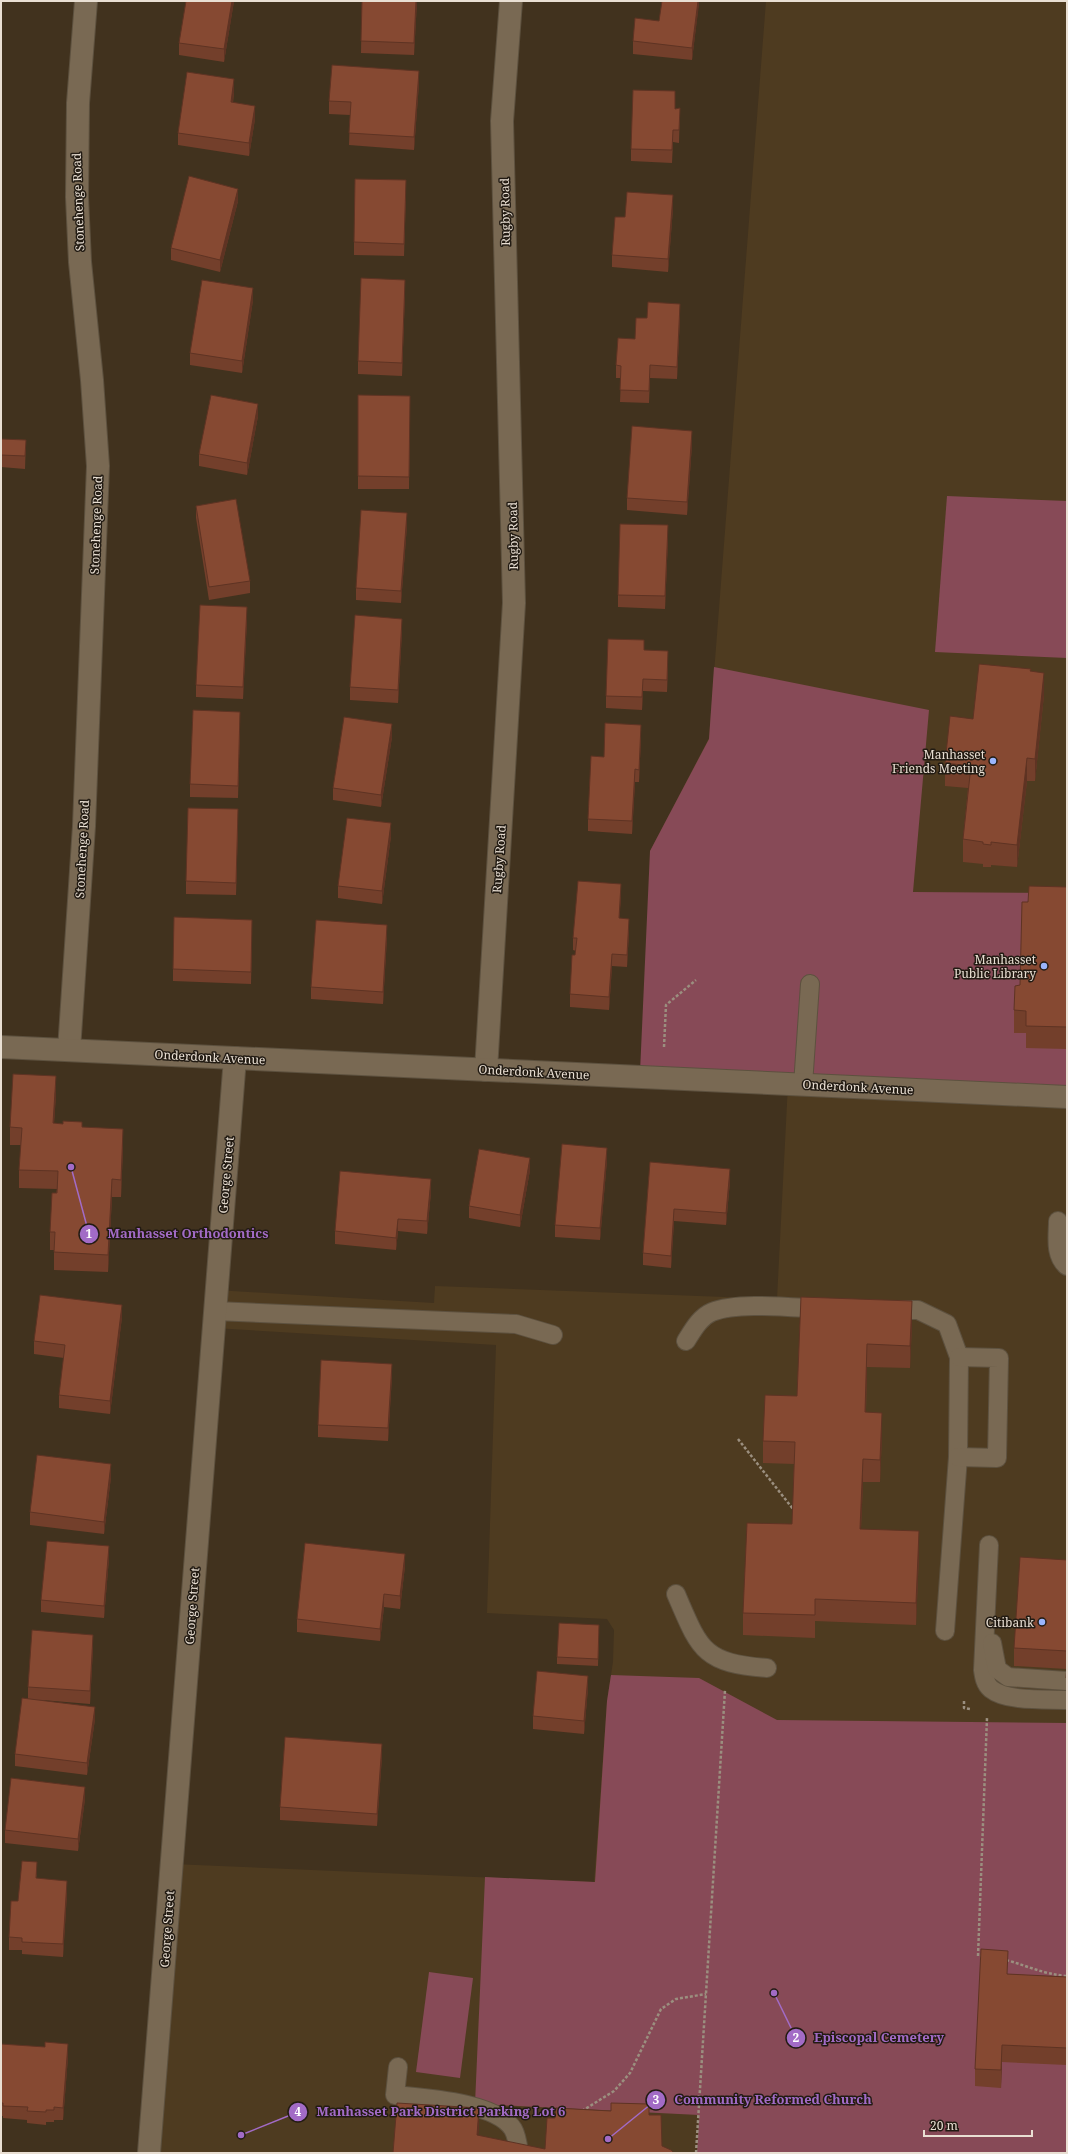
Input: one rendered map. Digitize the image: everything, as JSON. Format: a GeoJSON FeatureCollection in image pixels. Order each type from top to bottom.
{"type":"FeatureCollection","features":[{"type":"Feature","properties":{"kind":"street","name":"Stonehenge Road"},"geometry":{"type":"LineString","coordinates":[[69,1050],[84,818],[98,481],[95,421],[80,262],[77,197],[78,111],[86,1]]}},
{"type":"Feature","properties":{"kind":"street","name":"Rugby Road"},"geometry":{"type":"LineString","coordinates":[[486,1070],[514,603],[502,121],[511,1]]}},
{"type":"Feature","properties":{"kind":"street","name":"Onderdonk Avenue"},"geometry":{"type":"LineString","coordinates":[[1,1047],[1067,1097]]}},
{"type":"Feature","properties":{"kind":"street","name":"George Street"},"geometry":{"type":"LineString","coordinates":[[149,2153],[235,1058]]}},
{"type":"Feature","properties":{"kind":"lane"},"geometry":{"type":"LineString","coordinates":[[803,1085],[810,984]]}},
{"type":"Feature","properties":{"kind":"lane"},"geometry":{"type":"LineString","coordinates":[[1058,1221],[1057,1251],[1063,1263],[1067,1266]]}},
{"type":"Feature","properties":{"kind":"lane"},"geometry":{"type":"LineString","coordinates":[[686,1340],[703,1318],[712,1312],[724,1309],[752,1307],[842,1309]]}},
{"type":"Feature","properties":{"kind":"lane"},"geometry":{"type":"LineString","coordinates":[[872,1310],[918,1310],[947,1324],[958,1357],[958,1457],[946,1630]]}},
{"type":"Feature","properties":{"kind":"lane"},"geometry":{"type":"LineString","coordinates":[[215,1311],[516,1324],[553,1335]]}},
{"type":"Feature","properties":{"kind":"lane"},"geometry":{"type":"LineString","coordinates":[[958,1357],[999,1358],[997,1458],[958,1457]]}},
{"type":"Feature","properties":{"kind":"lane"},"geometry":{"type":"LineString","coordinates":[[989,1545],[983,1670],[984,1680],[990,1689],[998,1694],[1010,1697],[1067,1700]]}},
{"type":"Feature","properties":{"kind":"lane"},"geometry":{"type":"LineString","coordinates":[[987,1590],[994,1663],[997,1669],[1008,1677],[1067,1681]]}},
{"type":"Feature","properties":{"kind":"lane"},"geometry":{"type":"LineString","coordinates":[[676,1594],[691,1630],[704,1648],[715,1657],[741,1666],[767,1668]]}},
{"type":"Feature","properties":{"kind":"lane"},"geometry":{"type":"LineString","coordinates":[[398,2067],[395,2095],[455,2102],[494,2115],[512,2128],[519,2153]]}},
{"type":"Feature","properties":{"kind":"path"},"geometry":{"type":"LineString","coordinates":[[664,1047],[666,1005],[696,980]]}},
{"type":"Feature","properties":{"kind":"path"},"geometry":{"type":"LineString","coordinates":[[738,1439],[793,1509]]}},
{"type":"Feature","properties":{"kind":"path"},"geometry":{"type":"LineString","coordinates":[[696,2153],[725,1686]]}},
{"type":"Feature","properties":{"kind":"path"},"geometry":{"type":"LineString","coordinates":[[964,1700],[964,1708],[972,1709]]}},
{"type":"Feature","properties":{"kind":"path"},"geometry":{"type":"LineString","coordinates":[[984,1956],[978,1956],[988,1711]]}},
{"type":"Feature","properties":{"kind":"path"},"geometry":{"type":"LineString","coordinates":[[1003,1959],[1031,1970],[1051,1975],[1067,1976]]}},
{"type":"Feature","properties":{"kind":"path"},"geometry":{"type":"LineString","coordinates":[[579,2113],[614,2091],[630,2074],[661,2009],[676,1999],[706,1994]]}},
{"type":"Feature","properties":{"kind":"shaded area"},"geometry":{"type":"Polygon","coordinates":[[[766,1],[1067,1],[1067,2153],[150,2153],[172,1864],[594,1882],[607,1701],[613,1662],[614,1630],[607,1619],[487,1613],[496,1345],[214,1328],[216,1290],[434,1303],[435,1286],[777,1299],[788,1084],[650,851],[709,738],[766,1]]]}},
{"type":"Feature","properties":{"kind":"shaded area"},"geometry":{"type":"Polygon","coordinates":[[[947,496],[1067,501],[1067,658],[935,652],[947,496]]]}},
{"type":"Feature","properties":{"kind":"shaded area"},"geometry":{"type":"Polygon","coordinates":[[[714,667],[929,710],[913,892],[1067,893],[1067,1089],[640,1072],[650,851],[709,739],[714,667]]]}},
{"type":"Feature","properties":{"kind":"shaded area"},"geometry":{"type":"Polygon","coordinates":[[[611,1675],[699,1678],[777,1720],[1067,1723],[1067,2153],[697,2153],[699,2115],[475,2104],[485,1877],[595,1882],[607,1701],[611,1675]]]}},
{"type":"Feature","properties":{"kind":"shaded area"},"geometry":{"type":"Polygon","coordinates":[[[429,1972],[473,1978],[460,2078],[416,2072],[429,1972]]]}},
{"type":"Feature","properties":{"kind":"building"},"geometry":{"type":"Polygon","coordinates":[[[186,1],[232,1],[224,49],[179,43],[186,1]]]}},
{"type":"Feature","properties":{"kind":"building"},"geometry":{"type":"Polygon","coordinates":[[[362,1],[416,1],[414,43],[361,41],[362,1]]]}},
{"type":"Feature","properties":{"kind":"building"},"geometry":{"type":"Polygon","coordinates":[[[662,1],[698,1],[692,48],[633,41],[635,18],[659,21],[662,1]]]}},
{"type":"Feature","properties":{"kind":"building"},"geometry":{"type":"Polygon","coordinates":[[[332,65],[419,71],[414,137],[349,133],[351,102],[329,101],[332,65]]]}},
{"type":"Feature","properties":{"kind":"building"},"geometry":{"type":"Polygon","coordinates":[[[187,72],[234,79],[231,102],[255,106],[249,143],[178,133],[187,72]]]}},
{"type":"Feature","properties":{"kind":"building"},"geometry":{"type":"Polygon","coordinates":[[[633,90],[675,91],[675,109],[680,108],[679,130],[673,130],[672,150],[631,149],[633,90]]]}},
{"type":"Feature","properties":{"kind":"building"},"geometry":{"type":"Polygon","coordinates":[[[189,176],[238,189],[220,260],[171,248],[189,176]]]}},
{"type":"Feature","properties":{"kind":"building"},"geometry":{"type":"Polygon","coordinates":[[[355,179],[406,180],[404,244],[354,242],[355,179]]]}},
{"type":"Feature","properties":{"kind":"building"},"geometry":{"type":"Polygon","coordinates":[[[627,192],[673,195],[668,259],[612,255],[615,217],[625,217],[627,192]]]}},
{"type":"Feature","properties":{"kind":"building"},"geometry":{"type":"Polygon","coordinates":[[[361,278],[405,280],[402,363],[358,361],[361,278]]]}},
{"type":"Feature","properties":{"kind":"building"},"geometry":{"type":"Polygon","coordinates":[[[202,280],[253,288],[242,361],[190,353],[202,280]]]}},
{"type":"Feature","properties":{"kind":"building"},"geometry":{"type":"Polygon","coordinates":[[[648,302],[680,304],[677,367],[650,365],[649,391],[620,390],[621,366],[616,365],[618,338],[635,339],[636,318],[647,318],[648,302]]]}},
{"type":"Feature","properties":{"kind":"building"},"geometry":{"type":"Polygon","coordinates":[[[211,395],[258,404],[247,463],[199,454],[211,395]]]}},
{"type":"Feature","properties":{"kind":"building"},"geometry":{"type":"Polygon","coordinates":[[[358,395],[410,396],[409,477],[358,476],[358,395]]]}},
{"type":"Feature","properties":{"kind":"building"},"geometry":{"type":"Polygon","coordinates":[[[632,426],[692,431],[687,502],[627,498],[632,426]]]}},
{"type":"Feature","properties":{"kind":"building"},"geometry":{"type":"Polygon","coordinates":[[[1,439],[26,440],[25,456],[1,455],[1,439]]]}},
{"type":"Feature","properties":{"kind":"building"},"geometry":{"type":"Polygon","coordinates":[[[236,499],[250,581],[209,587],[196,506],[236,499]]]}},
{"type":"Feature","properties":{"kind":"building"},"geometry":{"type":"Polygon","coordinates":[[[361,510],[407,513],[401,591],[356,588],[361,510]]]}},
{"type":"Feature","properties":{"kind":"building"},"geometry":{"type":"Polygon","coordinates":[[[620,524],[668,525],[665,596],[618,595],[620,524]]]}},
{"type":"Feature","properties":{"kind":"building"},"geometry":{"type":"Polygon","coordinates":[[[200,605],[247,607],[243,687],[196,685],[200,605]]]}},
{"type":"Feature","properties":{"kind":"building"},"geometry":{"type":"Polygon","coordinates":[[[355,615],[402,619],[398,690],[350,687],[355,615]]]}},
{"type":"Feature","properties":{"kind":"building"},"geometry":{"type":"Polygon","coordinates":[[[608,639],[644,640],[644,650],[668,651],[667,680],[643,679],[642,697],[606,696],[608,639]]]}},
{"type":"Feature","properties":{"kind":"building","name":"Manhasset Friends Meeting"},"geometry":{"type":"Polygon","coordinates":[[[979,664],[1031,669],[1030,671],[1044,673],[1035,759],[1027,758],[1017,845],[991,842],[991,845],[983,844],[983,842],[963,839],[971,766],[945,763],[950,716],[973,719],[979,664]]]}},
{"type":"Feature","properties":{"kind":"building"},"geometry":{"type":"Polygon","coordinates":[[[193,710],[240,712],[238,786],[190,784],[193,710]]]}},
{"type":"Feature","properties":{"kind":"building"},"geometry":{"type":"Polygon","coordinates":[[[344,717],[392,724],[381,795],[333,788],[344,717]]]}},
{"type":"Feature","properties":{"kind":"building"},"geometry":{"type":"Polygon","coordinates":[[[605,723],[641,725],[639,770],[635,769],[632,821],[588,819],[591,756],[604,757],[605,723]]]}},
{"type":"Feature","properties":{"kind":"building"},"geometry":{"type":"Polygon","coordinates":[[[188,808],[238,809],[236,883],[186,881],[188,808]]]}},
{"type":"Feature","properties":{"kind":"building"},"geometry":{"type":"Polygon","coordinates":[[[347,818],[391,823],[382,891],[338,886],[347,818]]]}},
{"type":"Feature","properties":{"kind":"building"},"geometry":{"type":"Polygon","coordinates":[[[578,881],[621,884],[619,918],[629,919],[627,955],[612,954],[609,997],[570,994],[572,955],[575,955],[577,938],[573,938],[578,881]]]}},
{"type":"Feature","properties":{"kind":"building","name":"Manhasset Public Library"},"geometry":{"type":"Polygon","coordinates":[[[1029,886],[1067,887],[1067,1027],[1026,1026],[1026,1011],[1014,1010],[1015,986],[1020,985],[1022,902],[1028,902],[1029,886]]]}},
{"type":"Feature","properties":{"kind":"building"},"geometry":{"type":"Polygon","coordinates":[[[174,917],[252,920],[251,972],[173,969],[174,917]]]}},
{"type":"Feature","properties":{"kind":"building"},"geometry":{"type":"Polygon","coordinates":[[[316,920],[387,925],[383,992],[311,987],[316,920]]]}},
{"type":"Feature","properties":{"kind":"building"},"geometry":{"type":"Polygon","coordinates":[[[13,1074],[56,1076],[53,1123],[63,1124],[63,1121],[82,1122],[82,1127],[123,1129],[121,1180],[112,1179],[108,1255],[54,1252],[55,1232],[50,1232],[52,1193],[57,1193],[58,1171],[19,1170],[22,1128],[10,1127],[13,1074]]]}},
{"type":"Feature","properties":{"kind":"building"},"geometry":{"type":"Polygon","coordinates":[[[562,1144],[607,1148],[600,1228],[555,1225],[562,1144]]]}},
{"type":"Feature","properties":{"kind":"building"},"geometry":{"type":"Polygon","coordinates":[[[479,1149],[530,1158],[520,1215],[469,1206],[479,1149]]]}},
{"type":"Feature","properties":{"kind":"building"},"geometry":{"type":"Polygon","coordinates":[[[650,1162],[730,1169],[726,1213],[674,1209],[671,1256],[643,1253],[650,1162]]]}},
{"type":"Feature","properties":{"kind":"building"},"geometry":{"type":"Polygon","coordinates":[[[340,1171],[431,1179],[427,1221],[398,1219],[396,1238],[335,1231],[340,1171]]]}},
{"type":"Feature","properties":{"kind":"building"},"geometry":{"type":"Polygon","coordinates":[[[40,1295],[122,1305],[110,1401],[59,1395],[65,1345],[34,1341],[40,1295]]]}},
{"type":"Feature","properties":{"kind":"building"},"geometry":{"type":"Polygon","coordinates":[[[801,1297],[912,1301],[910,1346],[867,1344],[865,1412],[882,1413],[880,1460],[863,1459],[860,1529],[919,1531],[916,1603],[815,1599],[815,1615],[743,1613],[747,1523],[792,1524],[795,1442],[763,1441],[765,1395],[797,1396],[801,1297]]]}},
{"type":"Feature","properties":{"kind":"building"},"geometry":{"type":"Polygon","coordinates":[[[321,1360],[392,1364],[388,1428],[318,1425],[321,1360]]]}},
{"type":"Feature","properties":{"kind":"building"},"geometry":{"type":"Polygon","coordinates":[[[37,1455],[111,1464],[104,1522],[30,1512],[37,1455]]]}},
{"type":"Feature","properties":{"kind":"building"},"geometry":{"type":"Polygon","coordinates":[[[47,1541],[109,1546],[104,1606],[41,1600],[47,1541]]]}},
{"type":"Feature","properties":{"kind":"building"},"geometry":{"type":"Polygon","coordinates":[[[305,1543],[405,1554],[400,1596],[384,1594],[380,1629],[297,1619],[305,1543]]]}},
{"type":"Feature","properties":{"kind":"building","name":"Citibank"},"geometry":{"type":"Polygon","coordinates":[[[1020,1557],[1067,1560],[1067,1651],[1014,1648],[1020,1557]]]}},
{"type":"Feature","properties":{"kind":"building"},"geometry":{"type":"Polygon","coordinates":[[[559,1623],[599,1625],[598,1659],[557,1657],[559,1623]]]}},
{"type":"Feature","properties":{"kind":"building"},"geometry":{"type":"Polygon","coordinates":[[[32,1630],[93,1635],[90,1691],[28,1687],[32,1630]]]}},
{"type":"Feature","properties":{"kind":"building"},"geometry":{"type":"Polygon","coordinates":[[[537,1671],[588,1676],[584,1721],[533,1716],[537,1671]]]}},
{"type":"Feature","properties":{"kind":"building"},"geometry":{"type":"Polygon","coordinates":[[[22,1698],[95,1707],[87,1763],[15,1754],[22,1698]]]}},
{"type":"Feature","properties":{"kind":"building"},"geometry":{"type":"Polygon","coordinates":[[[285,1737],[382,1744],[377,1814],[280,1807],[285,1737]]]}},
{"type":"Feature","properties":{"kind":"building"},"geometry":{"type":"Polygon","coordinates":[[[11,1778],[85,1787],[78,1839],[5,1830],[11,1778]]]}},
{"type":"Feature","properties":{"kind":"building"},"geometry":{"type":"Polygon","coordinates":[[[22,1861],[37,1862],[36,1878],[67,1881],[63,1944],[22,1942],[22,1938],[9,1937],[11,1901],[18,1901],[22,1861]]]}},
{"type":"Feature","properties":{"kind":"building"},"geometry":{"type":"Polygon","coordinates":[[[981,1949],[1008,1951],[1007,1974],[1067,1977],[1067,2048],[1002,2045],[1001,2070],[975,2069],[981,1949]]]}},
{"type":"Feature","properties":{"kind":"building"},"geometry":{"type":"Polygon","coordinates":[[[45,2042],[68,2044],[63,2108],[54,2107],[54,2110],[46,2110],[46,2112],[27,2111],[28,2107],[3,2106],[3,2103],[1,2103],[1,2044],[45,2047],[45,2042]]]}},
{"type":"Feature","properties":{"kind":"building"},"geometry":{"type":"Polygon","coordinates":[[[397,2103],[479,2108],[477,2135],[545,2149],[547,2118],[555,2118],[556,2108],[611,2111],[611,2103],[649,2104],[649,2115],[661,2115],[662,2146],[674,2153],[393,2153],[397,2103]]]}},
{"type":"Feature","properties":{"kind":"place","name":"Manhasset Friends Meeting"},"geometry":{"type":"Point","coordinates":[993,761]}},
{"type":"Feature","properties":{"kind":"place","name":"Manhasset Public Library"},"geometry":{"type":"Point","coordinates":[1044,966]}},
{"type":"Feature","properties":{"kind":"place","name":"Manhasset Orthodontics"},"geometry":{"type":"Point","coordinates":[71,1167]}},
{"type":"Feature","properties":{"kind":"place","name":"Citibank"},"geometry":{"type":"Point","coordinates":[1042,1622]}},
{"type":"Feature","properties":{"kind":"place","name":"Episcopal Cemetery"},"geometry":{"type":"Point","coordinates":[774,1993]}},
{"type":"Feature","properties":{"kind":"place","name":"Manhasset Park District Parking Lot 6"},"geometry":{"type":"Point","coordinates":[241,2135]}},
{"type":"Feature","properties":{"kind":"place","name":"Community Reformed Church"},"geometry":{"type":"Point","coordinates":[608,2139]}}]}
